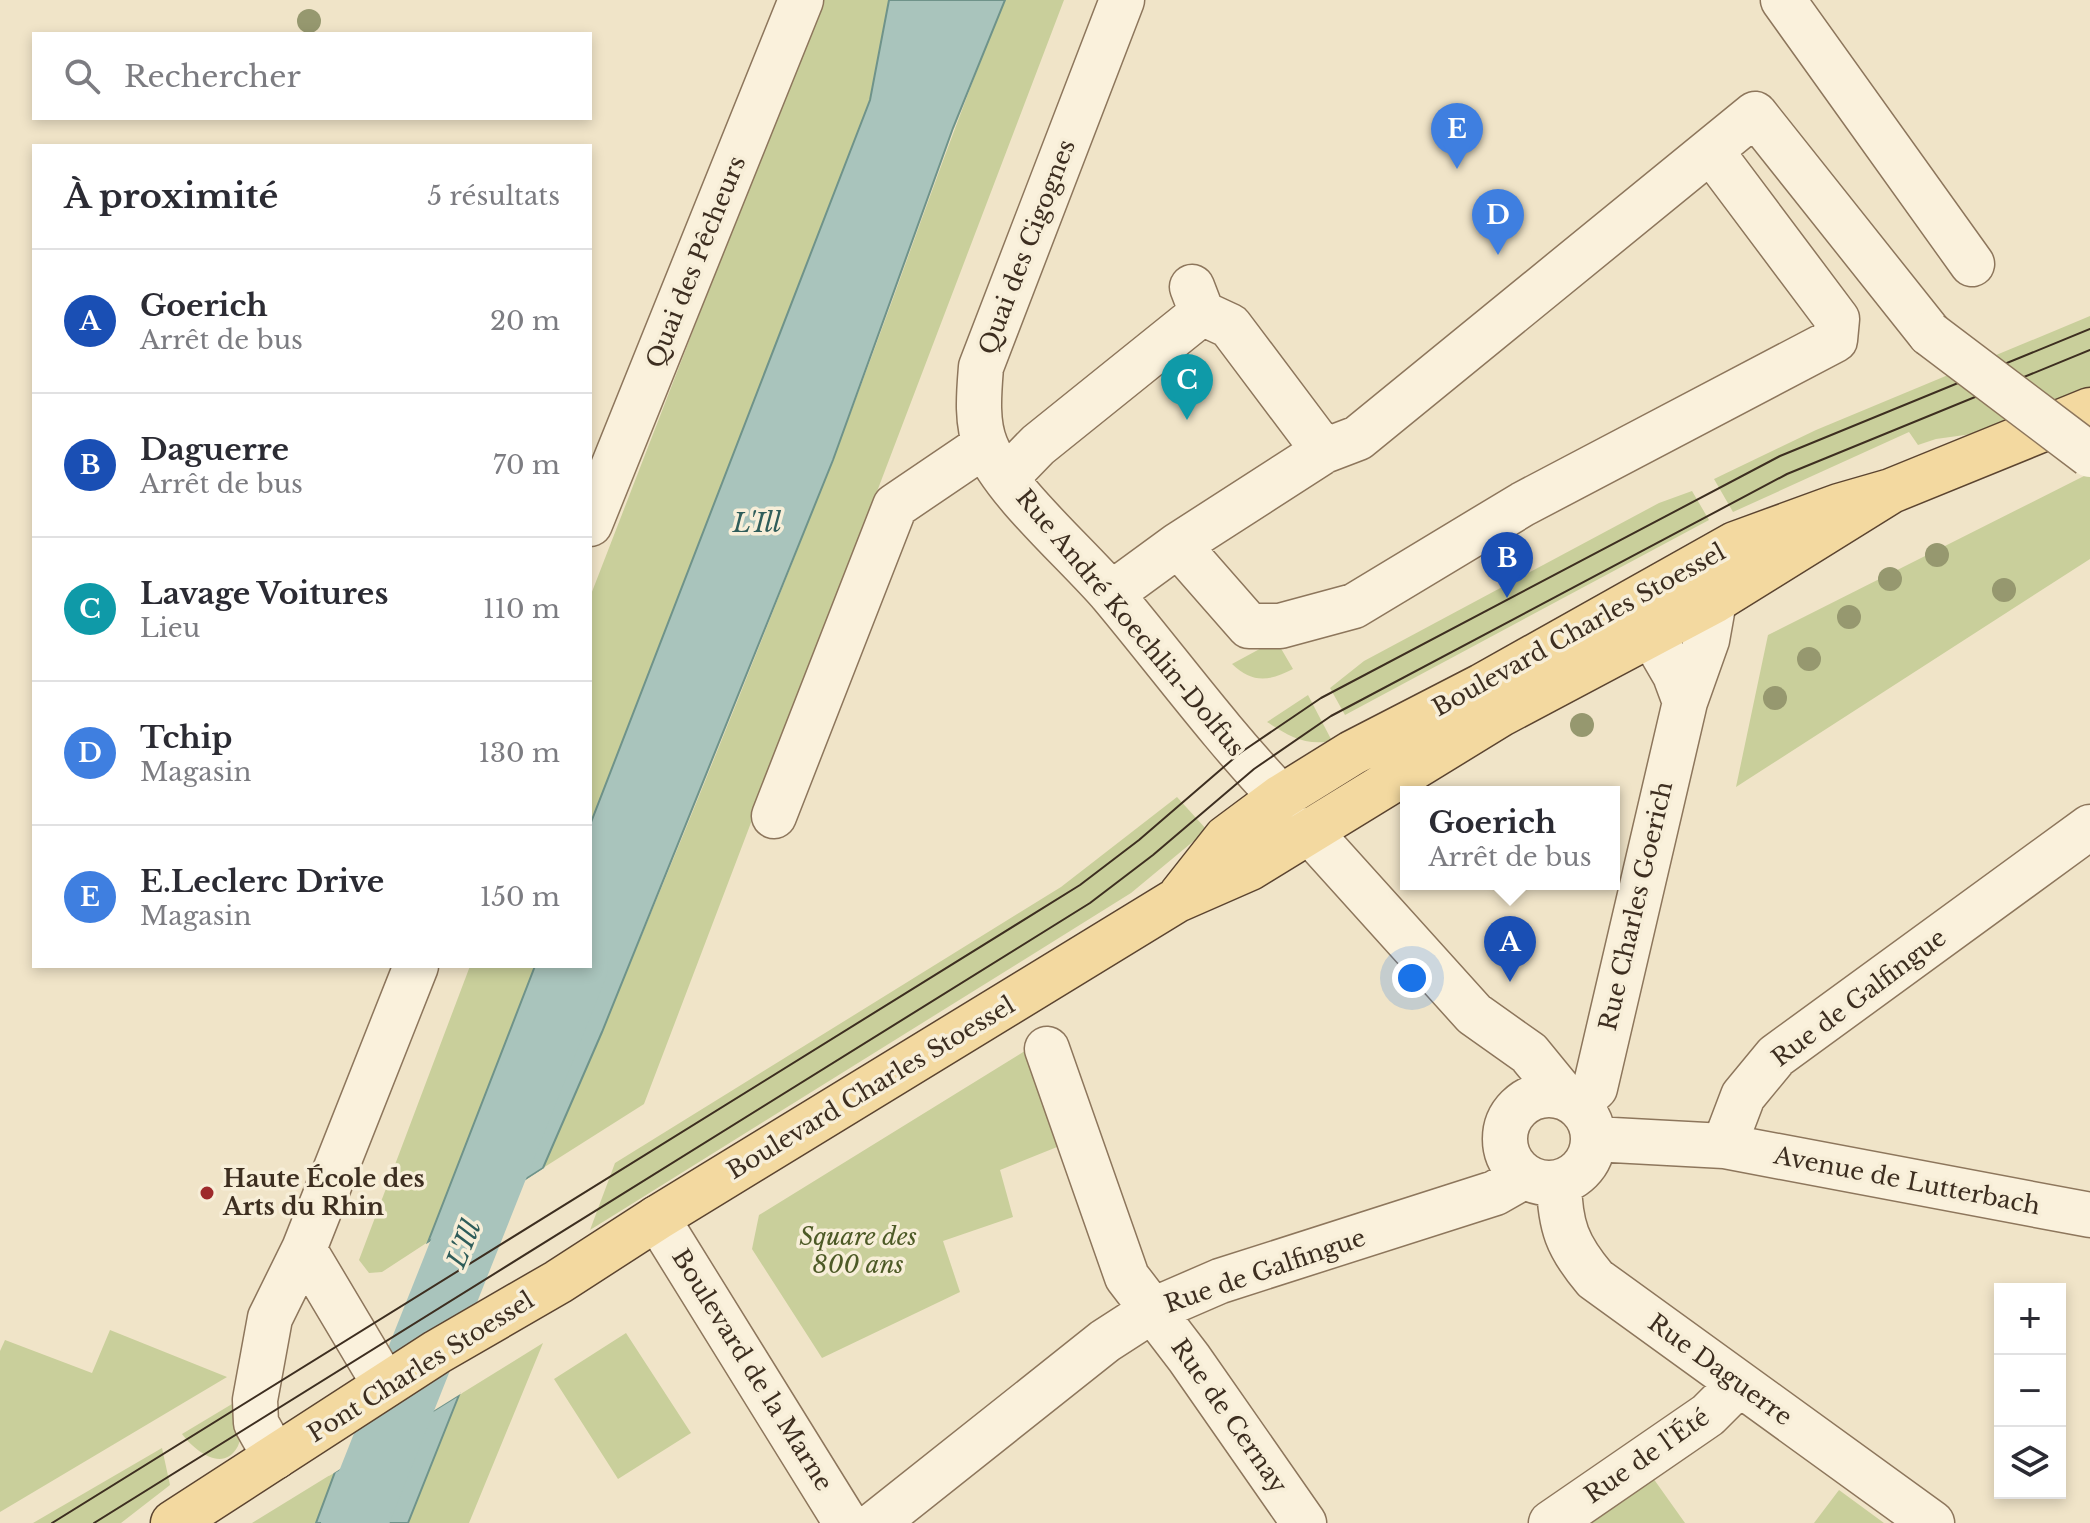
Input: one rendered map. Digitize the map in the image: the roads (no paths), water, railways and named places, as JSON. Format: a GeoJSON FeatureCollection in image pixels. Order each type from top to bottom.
{"type":"FeatureCollection","features":[{"type":"Feature","properties":{"kind":"main road","name":"Boulevard Charles Stoessel"},"geometry":{"type":"LineString","coordinates":[[1177,900],[1226,838],[1281,797],[1352,753],[1482,686],[1735,544],[1839,506],[1891,491],[2090,410]]}},
{"type":"Feature","properties":{"kind":"main road","name":"Boulevard Charles Stoessel"},"geometry":{"type":"LineString","coordinates":[[566,1277],[657,1218],[1177,900],[1250,868],[1501,714],[1650,632],[1714,601],[1891,491]]}},
{"type":"Feature","properties":{"kind":"main road"},"geometry":{"type":"LineString","coordinates":[[1281,797],[1308,830]]}},
{"type":"Feature","properties":{"kind":"main road","name":"Pont Charles Stoessel"},"geometry":{"type":"LineString","coordinates":[[275,1457],[385,1385],[566,1277]]}},
{"type":"Feature","properties":{"kind":"main road"},"geometry":{"type":"LineString","coordinates":[[173,1523],[275,1457]]}},
{"type":"Feature","properties":{"kind":"street","name":"Quai des Pêcheurs"},"geometry":{"type":"LineString","coordinates":[[592,519],[801,0]]}},
{"type":"Feature","properties":{"kind":"street","name":"Quai des Cigognes"},"geometry":{"type":"LineString","coordinates":[[995,462],[979,402],[981,367],[1122,0]]}},
{"type":"Feature","properties":{"kind":"street"},"geometry":{"type":"LineString","coordinates":[[1783,0],[1972,264]]}},
{"type":"Feature","properties":{"kind":"street"},"geometry":{"type":"LineString","coordinates":[[1111,594],[1178,545],[1324,451],[1358,438],[1755,114],[1930,334],[2090,455]]}},
{"type":"Feature","properties":{"kind":"street"},"geometry":{"type":"LineString","coordinates":[[1178,545],[1249,626],[1280,626],[1354,606],[1523,504],[1835,340],[1837,319],[1711,151]]}},
{"type":"Feature","properties":{"kind":"street"},"geometry":{"type":"LineString","coordinates":[[774,816],[895,506],[1038,445],[1197,300],[1230,326],[1324,451]]}},
{"type":"Feature","properties":{"kind":"street","name":"Rue André Koechlin-Dolfus"},"geometry":{"type":"LineString","coordinates":[[995,462],[1111,594],[1240,753],[1281,797]]}},
{"type":"Feature","properties":{"kind":"street","name":"Rue Charles Goerich"},"geometry":{"type":"LineString","coordinates":[[1579,1114],[1595,1088],[1685,702],[1707,640],[1714,601]]}},
{"type":"Feature","properties":{"kind":"street"},"geometry":{"type":"LineString","coordinates":[[1650,632],[1675,675],[1685,702]]}},
{"type":"Feature","properties":{"kind":"street","name":"Rue de Galfingue"},"geometry":{"type":"LineString","coordinates":[[1724,1146],[1743,1096],[1776,1056],[2090,827]]}},
{"type":"Feature","properties":{"kind":"street"},"geometry":{"type":"LineString","coordinates":[[1308,830],[1482,1022],[1529,1053],[1579,1114],[1590,1159],[1577,1174],[1542,1180],[1509,1158],[1507,1126],[1512,1115],[1536,1096],[1579,1114],[1724,1146]]}},
{"type":"Feature","properties":{"kind":"street"},"geometry":{"type":"LineString","coordinates":[[275,1457],[256,1423],[255,1400],[270,1318],[304,1249],[415,968]]}},
{"type":"Feature","properties":{"kind":"street"},"geometry":{"type":"LineString","coordinates":[[1482,1022],[1500,1063],[1512,1115]]}},
{"type":"Feature","properties":{"kind":"street","name":"Rue de Cernay"},"geometry":{"type":"LineString","coordinates":[[1047,1049],[1117,1256],[1127,1277],[1304,1523]]}},
{"type":"Feature","properties":{"kind":"street","name":"Avenue de Lutterbach"},"geometry":{"type":"LineString","coordinates":[[1724,1146],[2090,1215]]}},
{"type":"Feature","properties":{"kind":"street","name":"Rue de Galfingue"},"geometry":{"type":"LineString","coordinates":[[876,1523],[1105,1341],[1153,1310],[1220,1281],[1542,1180]]}},
{"type":"Feature","properties":{"kind":"street","name":"Rue Daguerre"},"geometry":{"type":"LineString","coordinates":[[1542,1180],[1573,1252],[1595,1279],[1932,1523]]}},
{"type":"Feature","properties":{"kind":"street","name":"Boulevard de la Marne"},"geometry":{"type":"LineString","coordinates":[[657,1218],[846,1523]]}},
{"type":"Feature","properties":{"kind":"street"},"geometry":{"type":"LineString","coordinates":[[304,1249],[385,1385]]}},
{"type":"Feature","properties":{"kind":"street","name":"Rue de l'Été"},"geometry":{"type":"LineString","coordinates":[[1551,1523],[1708,1415],[1739,1384]]}},
{"type":"Feature","properties":{"kind":"water"},"geometry":{"type":"Polygon","coordinates":[[[889,0],[1005,0],[953,128],[833,460],[602,1032],[543,1168],[428,1242],[534,968],[592,968],[592,820],[870,100],[889,0]]]}},
{"type":"Feature","properties":{"kind":"water"},"geometry":{"type":"Polygon","coordinates":[[[459,1395],[408,1523],[316,1523],[335,1472],[459,1395]]]}},
{"type":"Feature","properties":{"kind":"waterway","name":"L'Ill"},"geometry":{"type":"LineString","coordinates":[[354,1523],[574,968]]}},
{"type":"Feature","properties":{"kind":"tram line"},"geometry":{"type":"LineString","coordinates":[[52,1523],[1080,885],[1139,840],[1240,753],[1321,698],[1780,456],[2090,329]]}},
{"type":"Feature","properties":{"kind":"tram line"},"geometry":{"type":"LineString","coordinates":[[94,1523],[1090,903],[1153,855],[1254,769],[1331,716],[1787,474],[2090,350]]}},
{"type":"Feature","properties":{"kind":"place","name":"E.Leclerc Drive"},"geometry":{"type":"Point","coordinates":[1457,169]}},
{"type":"Feature","properties":{"kind":"place","name":"Tchip"},"geometry":{"type":"Point","coordinates":[1498,255]}},
{"type":"Feature","properties":{"kind":"place","name":"Lavage Voitures"},"geometry":{"type":"Point","coordinates":[1187,420]}},
{"type":"Feature","properties":{"kind":"place","name":"Daguerre"},"geometry":{"type":"Point","coordinates":[1507,598]}},
{"type":"Feature","properties":{"kind":"place","name":"Goerich"},"geometry":{"type":"Point","coordinates":[1510,982]}},
{"type":"Feature","properties":{"kind":"place","name":"Haute École des Arts du Rhin"},"geometry":{"type":"Point","coordinates":[207,1193]}},
{"type":"Feature","properties":{"kind":"park label","name":"Square des 800 ans"},"geometry":{"type":"Point","coordinates":[858,1251]}}]}
